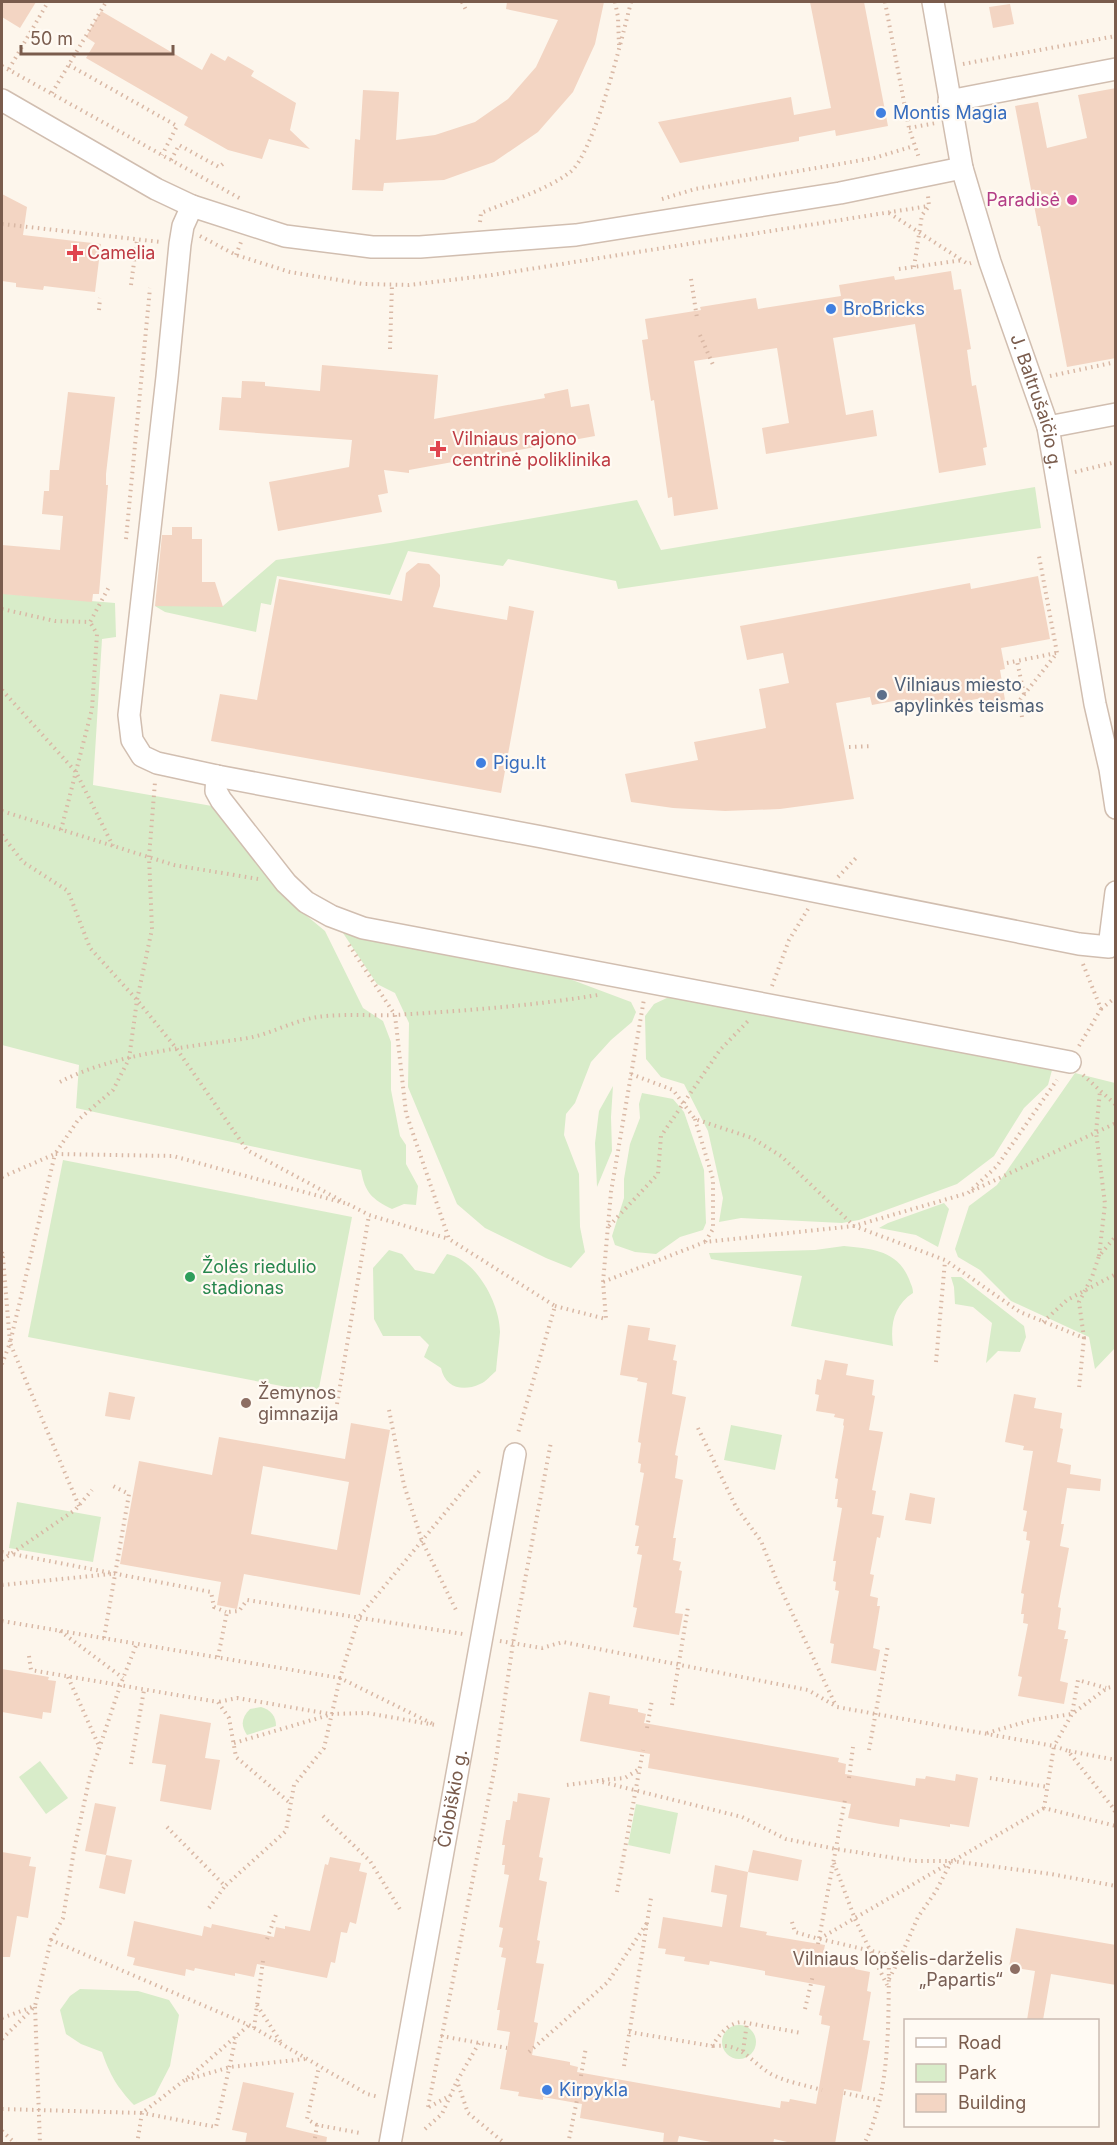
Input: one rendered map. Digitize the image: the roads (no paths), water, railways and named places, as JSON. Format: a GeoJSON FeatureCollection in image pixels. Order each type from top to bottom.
{"type":"FeatureCollection","features":[{"type":"Feature","properties":{"kind":"street","name":"J. Baltrušaičio g."},"geometry":{"type":"LineString","coordinates":[[933,2],[962,168],[990,262],[1048,427],[1095,704],[1110,769],[1116,808]]}},
{"type":"Feature","properties":{"kind":"street"},"geometry":{"type":"LineString","coordinates":[[949,101],[1116,69]]}},
{"type":"Feature","properties":{"kind":"street"},"geometry":{"type":"LineString","coordinates":[[2,100],[156,189],[192,206],[285,236],[372,248],[508,241],[629,227],[840,194],[962,168]]}},
{"type":"Feature","properties":{"kind":"street"},"geometry":{"type":"LineString","coordinates":[[192,206],[183,226],[180,244],[129,715],[132,740],[142,756],[157,763],[217,776],[542,837],[1079,944],[1109,947],[1116,892]]}},
{"type":"Feature","properties":{"kind":"street"},"geometry":{"type":"LineString","coordinates":[[1048,427],[1116,414]]}},
{"type":"Feature","properties":{"kind":"street"},"geometry":{"type":"LineString","coordinates":[[217,776],[216,791],[221,800],[286,883],[306,902],[331,916],[363,928],[1070,1062]]}},
{"type":"Feature","properties":{"kind":"street","name":"Čiobiškio g."},"geometry":{"type":"LineString","coordinates":[[390,2144],[515,1454]]}},
{"type":"Feature","properties":{"kind":"place","name":"Montis Magia"},"geometry":{"type":"Point","coordinates":[881,113]}},
{"type":"Feature","properties":{"kind":"place","name":"Paradisė"},"geometry":{"type":"Point","coordinates":[1072,200]}},
{"type":"Feature","properties":{"kind":"place","name":"Camelia"},"geometry":{"type":"Point","coordinates":[75,253]}},
{"type":"Feature","properties":{"kind":"place","name":"BroBricks"},"geometry":{"type":"Point","coordinates":[831,309]}},
{"type":"Feature","properties":{"kind":"place","name":"Vilniaus rajono centrinė poliklinika"},"geometry":{"type":"Point","coordinates":[438,449]}},
{"type":"Feature","properties":{"kind":"place","name":"Vilniaus miesto apylinkės teismas"},"geometry":{"type":"Point","coordinates":[882,695]}},
{"type":"Feature","properties":{"kind":"place","name":"Pigu.lt"},"geometry":{"type":"Point","coordinates":[481,763]}},
{"type":"Feature","properties":{"kind":"place","name":"Žolės riedulio stadionas"},"geometry":{"type":"Point","coordinates":[190,1277]}},
{"type":"Feature","properties":{"kind":"place","name":"Žemynos gimnazija"},"geometry":{"type":"Point","coordinates":[246,1403]}},
{"type":"Feature","properties":{"kind":"place","name":"Vilniaus lopšelis-darželis „Papartis“"},"geometry":{"type":"Point","coordinates":[1015,1969]}},
{"type":"Feature","properties":{"kind":"place","name":"Kirpykla"},"geometry":{"type":"Point","coordinates":[547,2090]}}]}
